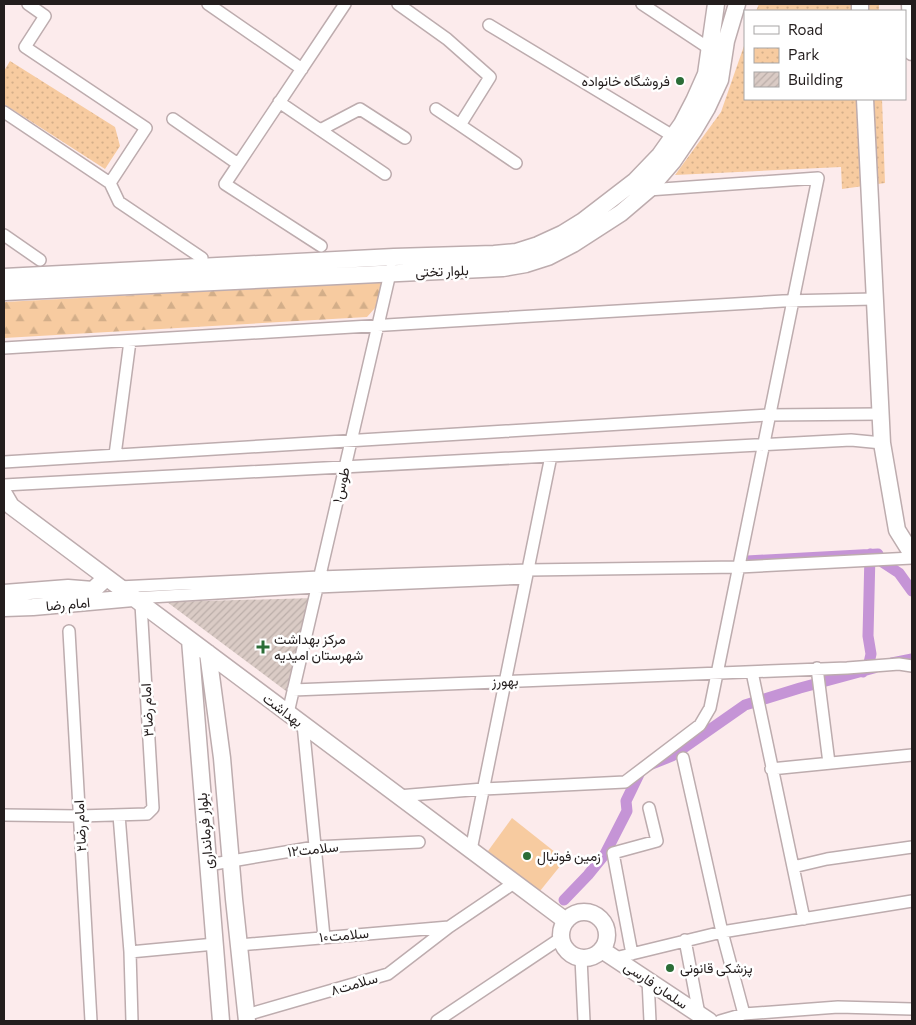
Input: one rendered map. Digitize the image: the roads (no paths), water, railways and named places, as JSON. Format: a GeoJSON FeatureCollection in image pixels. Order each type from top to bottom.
{"type":"FeatureCollection","features":[{"type":"Feature","properties":{"kind":"street"},"geometry":{"type":"LineString","coordinates":[[28,4],[45,16],[25,47],[146,128],[110,184]]}},
{"type":"Feature","properties":{"kind":"street"},"geometry":{"type":"LineString","coordinates":[[208,4],[302,69]]}},
{"type":"Feature","properties":{"kind":"street"},"geometry":{"type":"LineString","coordinates":[[320,246],[225,184],[345,4]]}},
{"type":"Feature","properties":{"kind":"street"},"geometry":{"type":"LineString","coordinates":[[398,4],[447,39],[490,77],[460,125]]}},
{"type":"Feature","properties":{"kind":"street"},"geometry":{"type":"LineString","coordinates":[[642,4],[710,49]]}},
{"type":"Feature","properties":{"kind":"street","name":"بلوار تختی"},"geometry":{"type":"LineString","coordinates":[[4,277],[394,257],[494,254],[516,252],[538,245],[562,234],[583,221],[634,181],[660,155],[674,136],[694,101],[706,74],[716,4]]}},
{"type":"Feature","properties":{"kind":"street","name":"بلوار تختی"},"geometry":{"type":"LineString","coordinates":[[4,292],[503,268],[526,264],[548,257],[573,244],[621,213],[648,190],[673,161],[707,108],[720,80],[726,41],[737,4]]}},
{"type":"Feature","properties":{"kind":"street"},"geometry":{"type":"LineString","coordinates":[[910,4],[912,52]]}},
{"type":"Feature","properties":{"kind":"street"},"geometry":{"type":"LineString","coordinates":[[489,25],[674,136]]}},
{"type":"Feature","properties":{"kind":"street"},"geometry":{"type":"LineString","coordinates":[[865,100],[882,443],[898,530],[912,554]]}},
{"type":"Feature","properties":{"kind":"street"},"geometry":{"type":"LineString","coordinates":[[279,102],[385,174]]}},
{"type":"Feature","properties":{"kind":"street"},"geometry":{"type":"LineString","coordinates":[[320,130],[360,109],[404,138]]}},
{"type":"Feature","properties":{"kind":"street"},"geometry":{"type":"LineString","coordinates":[[436,109],[516,164]]}},
{"type":"Feature","properties":{"kind":"street"},"geometry":{"type":"LineString","coordinates":[[4,112],[110,184],[119,202],[202,258]]}},
{"type":"Feature","properties":{"kind":"street"},"geometry":{"type":"LineString","coordinates":[[173,119],[238,164]]}},
{"type":"Feature","properties":{"kind":"street"},"geometry":{"type":"LineString","coordinates":[[398,796],[484,789],[625,782],[700,725],[710,708],[764,445],[768,415],[818,178],[648,190]]}},
{"type":"Feature","properties":{"kind":"street"},"geometry":{"type":"LineString","coordinates":[[4,235],[40,260]]}},
{"type":"Feature","properties":{"kind":"street","name":"طوس۱"},"geometry":{"type":"LineString","coordinates":[[288,713],[394,257]]}},
{"type":"Feature","properties":{"kind":"street"},"geometry":{"type":"LineString","coordinates":[[4,348],[792,301],[874,299]]}},
{"type":"Feature","properties":{"kind":"street"},"geometry":{"type":"LineString","coordinates":[[115,455],[130,341]]}},
{"type":"Feature","properties":{"kind":"street"},"geometry":{"type":"LineString","coordinates":[[4,462],[768,415],[880,414]]}},
{"type":"Feature","properties":{"kind":"street"},"geometry":{"type":"LineString","coordinates":[[4,485],[851,440],[882,443]]}},
{"type":"Feature","properties":{"kind":"street"},"geometry":{"type":"LineString","coordinates":[[471,850],[551,456]]}},
{"type":"Feature","properties":{"kind":"street","name":"بهداشت"},"geometry":{"type":"LineString","coordinates":[[6,501],[566,921]]}},
{"type":"Feature","properties":{"kind":"street"},"geometry":{"type":"LineString","coordinates":[[112,582],[318,582],[739,567],[912,558]]}},
{"type":"Feature","properties":{"kind":"street","name":"امام رضا"},"geometry":{"type":"LineString","coordinates":[[4,593],[68,588],[93,590],[112,582]]}},
{"type":"Feature","properties":{"kind":"street"},"geometry":{"type":"LineString","coordinates":[[137,601],[318,582]]}},
{"type":"Feature","properties":{"kind":"street","name":"امام رضا"},"geometry":{"type":"LineString","coordinates":[[4,608],[137,601]]}},
{"type":"Feature","properties":{"kind":"street","name":"امام رضا۳"},"geometry":{"type":"LineString","coordinates":[[119,815],[147,814],[153,808],[137,601]]}},
{"type":"Feature","properties":{"kind":"street","name":"امام رضا۲"},"geometry":{"type":"LineString","coordinates":[[69,631],[91,1021]]}},
{"type":"Feature","properties":{"kind":"street","name":"بلوار فرمانداری"},"geometry":{"type":"LineString","coordinates":[[190,640],[222,1021]]}},
{"type":"Feature","properties":{"kind":"street","name":"بلوار فرمانداری"},"geometry":{"type":"LineString","coordinates":[[208,654],[222,758],[246,1018]]}},
{"type":"Feature","properties":{"kind":"street","name":"بهورز"},"geometry":{"type":"LineString","coordinates":[[293,690],[752,672],[900,664],[912,666]]}},
{"type":"Feature","properties":{"kind":"street"},"geometry":{"type":"LineString","coordinates":[[817,668],[829,764]]}},
{"type":"Feature","properties":{"kind":"street"},"geometry":{"type":"LineString","coordinates":[[752,672],[771,770],[804,918]]}},
{"type":"Feature","properties":{"kind":"street"},"geometry":{"type":"LineString","coordinates":[[303,724],[324,937]]}},
{"type":"Feature","properties":{"kind":"street"},"geometry":{"type":"LineString","coordinates":[[771,770],[912,754]]}},
{"type":"Feature","properties":{"kind":"street"},"geometry":{"type":"LineString","coordinates":[[683,758],[722,932],[744,1014]]}},
{"type":"Feature","properties":{"kind":"street"},"geometry":{"type":"LineString","coordinates":[[632,954],[613,853],[657,841],[649,808]]}},
{"type":"Feature","properties":{"kind":"street"},"geometry":{"type":"LineString","coordinates":[[4,815],[119,815],[130,952],[132,1021]]}},
{"type":"Feature","properties":{"kind":"street","name":"سلامت۱۲"},"geometry":{"type":"LineString","coordinates":[[208,864],[315,848],[419,842]]}},
{"type":"Feature","properties":{"kind":"street"},"geometry":{"type":"LineString","coordinates":[[793,867],[827,860],[912,848]]}},
{"type":"Feature","properties":{"kind":"street","name":"سلامت۸"},"geometry":{"type":"LineString","coordinates":[[246,1018],[388,974],[449,927],[514,883]]}},
{"type":"Feature","properties":{"kind":"street"},"geometry":{"type":"LineString","coordinates":[[608,954],[606,944],[607,932],[598,917],[581,913],[570,917],[566,921],[561,938],[566,949],[575,957],[581,958],[608,954],[632,954],[722,932],[912,901]]}},
{"type":"Feature","properties":{"kind":"street","name":"سلامت۱۰"},"geometry":{"type":"LineString","coordinates":[[239,944],[449,927]]}},
{"type":"Feature","properties":{"kind":"street"},"geometry":{"type":"LineString","coordinates":[[437,1021],[561,938]]}},
{"type":"Feature","properties":{"kind":"street"},"geometry":{"type":"LineString","coordinates":[[685,940],[704,1018]]}},
{"type":"Feature","properties":{"kind":"street"},"geometry":{"type":"LineString","coordinates":[[130,952],[215,944]]}},
{"type":"Feature","properties":{"kind":"street","name":"سلمان فارسی"},"geometry":{"type":"LineString","coordinates":[[608,954],[704,1018]]}},
{"type":"Feature","properties":{"kind":"street"},"geometry":{"type":"LineString","coordinates":[[581,958],[584,1021]]}},
{"type":"Feature","properties":{"kind":"street"},"geometry":{"type":"LineString","coordinates":[[648,980],[650,1021]]}},
{"type":"Feature","properties":{"kind":"street"},"geometry":{"type":"LineString","coordinates":[[720,1021],[744,1014],[838,1007],[912,1009]]}},
{"type":"Feature","properties":{"kind":"waterway"},"geometry":{"type":"LineString","coordinates":[[863,672],[869,663],[871,654],[868,636],[870,554],[899,573],[912,591]]}},
{"type":"Feature","properties":{"kind":"waterway"},"geometry":{"type":"LineString","coordinates":[[747,561],[878,554]]}},
{"type":"Feature","properties":{"kind":"waterway"},"geometry":{"type":"LineString","coordinates":[[892,663],[912,659]]}},
{"type":"Feature","properties":{"kind":"waterway"},"geometry":{"type":"LineString","coordinates":[[564,900],[605,854],[627,811],[626,801],[642,768],[672,756],[745,705],[874,668]]}},
{"type":"Feature","properties":{"kind":"place","name":"فروشگاه خانواده"},"geometry":{"type":"Point","coordinates":[680,81]}},
{"type":"Feature","properties":{"kind":"place","name":"مرکز بهداشت شهرستان امیدیه"},"geometry":{"type":"Point","coordinates":[263,647]}},
{"type":"Feature","properties":{"kind":"place","name":"زمین فوتبال"},"geometry":{"type":"Point","coordinates":[527,856]}},
{"type":"Feature","properties":{"kind":"place","name":"پزشکی قانونی"},"geometry":{"type":"Point","coordinates":[670,968]}}]}
